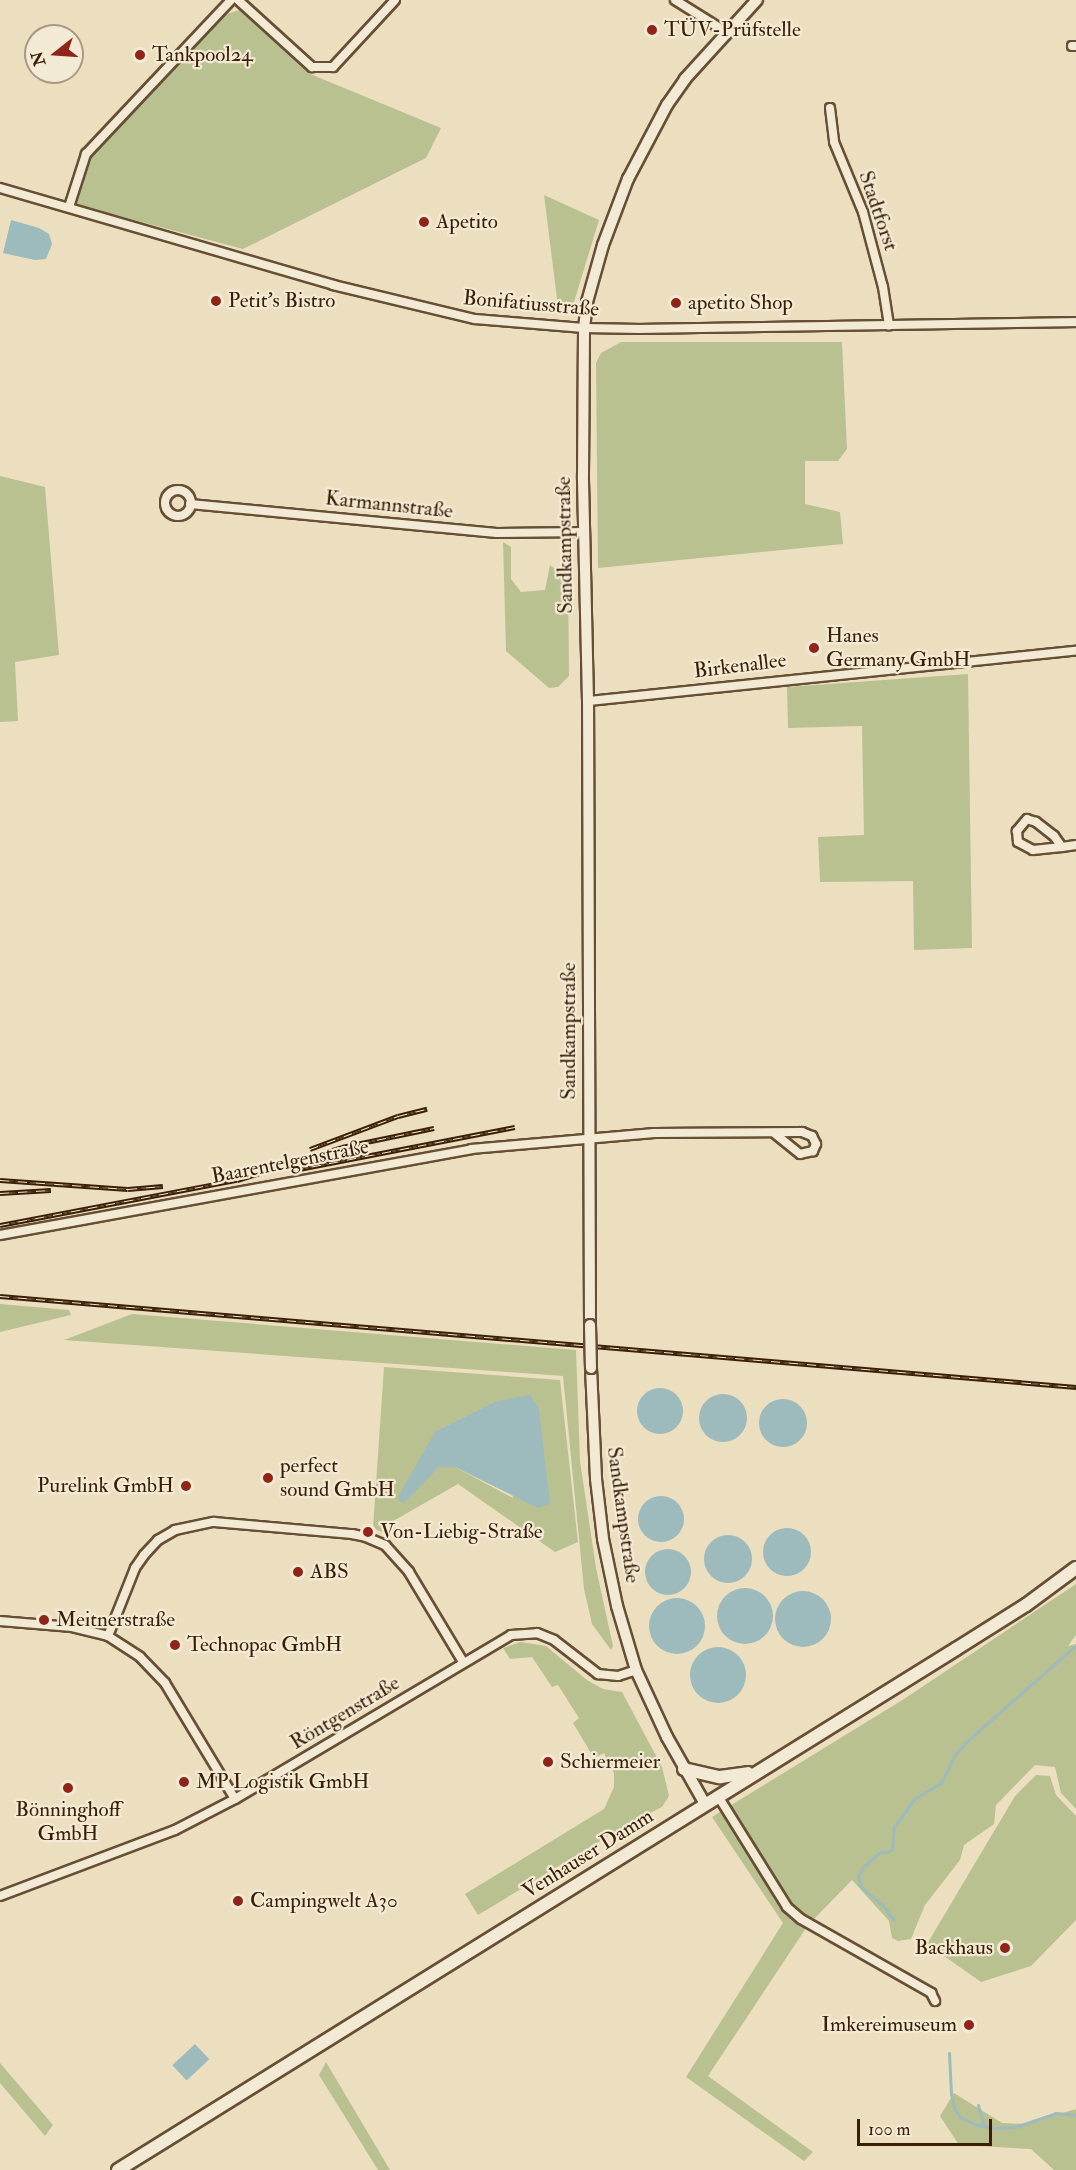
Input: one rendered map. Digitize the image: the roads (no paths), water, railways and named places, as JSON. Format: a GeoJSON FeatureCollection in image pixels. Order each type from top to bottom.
{"type":"FeatureCollection","features":[{"type":"Feature","properties":{"kind":"main road","name":"Venhauser Damm"},"geometry":{"type":"LineString","coordinates":[[126,2168],[996,1624],[1076,1568]]}},
{"type":"Feature","properties":{"kind":"main road"},"geometry":{"type":"LineString","coordinates":[[684,1769],[720,1777],[734,1776],[755,1771],[782,1757]]}},
{"type":"Feature","properties":{"kind":"street"},"geometry":{"type":"LineString","coordinates":[[69,207],[86,154],[231,0]]}},
{"type":"Feature","properties":{"kind":"street"},"geometry":{"type":"LineString","coordinates":[[238,0],[312,67],[333,67],[395,0]]}},
{"type":"Feature","properties":{"kind":"street"},"geometry":{"type":"LineString","coordinates":[[675,0],[726,32]]}},
{"type":"Feature","properties":{"kind":"street","name":"Sandkampstraße"},"geometry":{"type":"LineString","coordinates":[[705,1804],[684,1769],[636,1670],[617,1606],[603,1539],[594,1451],[588,1140],[588,700],[584,328],[587,302],[603,246],[628,179],[667,105],[685,79],[757,0]]}},
{"type":"Feature","properties":{"kind":"street","name":"Stadtforst"},"geometry":{"type":"LineString","coordinates":[[830,108],[834,142],[863,212],[883,287],[889,326]]}},
{"type":"Feature","properties":{"kind":"street","name":"Bonifatiusstraße"},"geometry":{"type":"LineString","coordinates":[[0,188],[222,254],[416,307],[475,319],[584,328],[1076,322]]}},
{"type":"Feature","properties":{"kind":"street","name":"Karmannstraße"},"geometry":{"type":"LineString","coordinates":[[190,504],[497,533],[585,532]]}},
{"type":"Feature","properties":{"kind":"street","name":"Birkenallee"},"geometry":{"type":"LineString","coordinates":[[588,700],[1076,651]]}},
{"type":"Feature","properties":{"kind":"street"},"geometry":{"type":"LineString","coordinates":[[1062,847],[1054,836],[1036,822],[1028,819],[1017,831],[1018,842],[1033,850],[1062,847],[1076,845]]}},
{"type":"Feature","properties":{"kind":"street"},"geometry":{"type":"LineString","coordinates":[[588,1140],[654,1134],[775,1134]]}},
{"type":"Feature","properties":{"kind":"street","name":"Baarentelgenstraße"},"geometry":{"type":"LineString","coordinates":[[0,1235],[398,1160],[471,1149],[588,1140]]}},
{"type":"Feature","properties":{"kind":"street"},"geometry":{"type":"LineString","coordinates":[[108,1636],[135,1568],[158,1540],[175,1530],[203,1522],[225,1523],[352,1534],[366,1536],[385,1545],[409,1572],[463,1662]]}},
{"type":"Feature","properties":{"kind":"street"},"geometry":{"type":"LineString","coordinates":[[0,1622],[72,1627],[108,1636],[140,1657],[165,1683],[235,1799]]}},
{"type":"Feature","properties":{"kind":"street","name":"Röntgenstraße"},"geometry":{"type":"LineString","coordinates":[[0,1896],[176,1830],[235,1799],[512,1635],[537,1633],[554,1640],[598,1674],[618,1676],[636,1670]]}},
{"type":"Feature","properties":{"kind":"street"},"geometry":{"type":"LineString","coordinates":[[718,1796],[787,1907],[801,1919],[931,1993],[935,2001]]}},
{"type":"Feature","properties":{"kind":"water"},"geometry":{"type":"Polygon","coordinates":[[[11,220],[39,228],[49,234],[52,244],[46,259],[35,260],[3,253],[11,220]]]}},
{"type":"Feature","properties":{"kind":"water"},"geometry":{"type":"Polygon","coordinates":[[[660,1388],[669,1389],[677,1394],[682,1402],[682,1420],[677,1428],[669,1433],[660,1434],[651,1433],[643,1428],[638,1420],[637,1411],[638,1402],[643,1394],[651,1389],[660,1388]]]}},
{"type":"Feature","properties":{"kind":"water"},"geometry":{"type":"Polygon","coordinates":[[[718,1394],[728,1394],[743,1404],[747,1418],[746,1427],[737,1438],[728,1442],[718,1442],[703,1432],[699,1423],[699,1413],[709,1398],[718,1394]]]}},
{"type":"Feature","properties":{"kind":"water"},"geometry":{"type":"Polygon","coordinates":[[[530,1395],[539,1409],[550,1504],[538,1508],[455,1467],[439,1467],[404,1503],[397,1499],[435,1432],[497,1401],[530,1395]]]}},
{"type":"Feature","properties":{"kind":"water"},"geometry":{"type":"Polygon","coordinates":[[[778,1399],[788,1399],[803,1409],[807,1423],[806,1432],[797,1443],[788,1447],[778,1447],[763,1437],[759,1428],[759,1418],[769,1403],[778,1399]]]}},
{"type":"Feature","properties":{"kind":"water"},"geometry":{"type":"Polygon","coordinates":[[[661,1496],[670,1497],[678,1502],[683,1510],[683,1528],[678,1536],[670,1541],[661,1542],[652,1541],[644,1536],[639,1528],[638,1519],[639,1510],[644,1502],[652,1497],[661,1496]]]}},
{"type":"Feature","properties":{"kind":"water"},"geometry":{"type":"Polygon","coordinates":[[[782,1528],[792,1528],[807,1538],[811,1552],[810,1561],[801,1572],[792,1576],[782,1576],[767,1566],[763,1557],[763,1547],[773,1532],[782,1528]]]}},
{"type":"Feature","properties":{"kind":"water"},"geometry":{"type":"Polygon","coordinates":[[[723,1535],[733,1535],[748,1545],[752,1559],[751,1568],[742,1579],[733,1583],[723,1583],[708,1573],[704,1564],[704,1554],[714,1539],[723,1535]]]}},
{"type":"Feature","properties":{"kind":"water"},"geometry":{"type":"Polygon","coordinates":[[[668,1549],[677,1550],[685,1555],[690,1563],[690,1581],[685,1589],[677,1594],[668,1595],[659,1594],[651,1589],[646,1581],[645,1572],[646,1563],[651,1555],[659,1550],[668,1549]]]}},
{"type":"Feature","properties":{"kind":"water"},"geometry":{"type":"Polygon","coordinates":[[[740,1588],[750,1588],[765,1596],[771,1605],[773,1616],[771,1627],[765,1636],[750,1644],[740,1644],[729,1639],[722,1632],[717,1621],[717,1611],[722,1600],[729,1593],[740,1588]]]}},
{"type":"Feature","properties":{"kind":"water"},"geometry":{"type":"Polygon","coordinates":[[[803,1591],[814,1593],[823,1599],[829,1608],[831,1619],[829,1630],[823,1639],[814,1645],[803,1647],[792,1645],[783,1639],[777,1630],[775,1619],[777,1608],[783,1599],[792,1593],[803,1591]]]}},
{"type":"Feature","properties":{"kind":"water"},"geometry":{"type":"Polygon","coordinates":[[[671,1598],[683,1598],[693,1602],[701,1610],[705,1626],[701,1642],[693,1650],[683,1654],[671,1654],[661,1650],[653,1642],[649,1632],[649,1620],[653,1610],[661,1602],[671,1598]]]}},
{"type":"Feature","properties":{"kind":"water"},"geometry":{"type":"Polygon","coordinates":[[[712,1647],[724,1647],[734,1651],[742,1659],[746,1675],[742,1691],[734,1699],[724,1703],[712,1703],[702,1699],[694,1691],[690,1681],[690,1669],[694,1659],[702,1651],[712,1647]]]}},
{"type":"Feature","properties":{"kind":"water"},"geometry":{"type":"Polygon","coordinates":[[[195,2044],[209,2059],[187,2081],[172,2065],[195,2044]]]}},
{"type":"Feature","properties":{"kind":"waterway"},"geometry":{"type":"LineString","coordinates":[[894,1920],[883,1906],[861,1887],[858,1876],[864,1866],[880,1852],[888,1852],[892,1849],[894,1827],[914,1799],[941,1783],[954,1756],[966,1742],[1076,1645]]}},
{"type":"Feature","properties":{"kind":"waterway"},"geometry":{"type":"LineString","coordinates":[[949,2053],[951,2094],[954,2107],[960,2117],[977,2125],[996,2128],[1015,2127],[1056,2113],[1076,2115]]}},
{"type":"Feature","properties":{"kind":"waterway"},"geometry":{"type":"LineString","coordinates":[[978,2105],[984,2126]]}},
{"type":"Feature","properties":{"kind":"railway"},"geometry":{"type":"LineString","coordinates":[[310,1149],[398,1116],[427,1109]]}},
{"type":"Feature","properties":{"kind":"railway"},"geometry":{"type":"LineString","coordinates":[[294,1170],[515,1127]]}},
{"type":"Feature","properties":{"kind":"railway"},"geometry":{"type":"LineString","coordinates":[[0,1225],[237,1180],[342,1147],[434,1128]]}},
{"type":"Feature","properties":{"kind":"railway"},"geometry":{"type":"LineString","coordinates":[[0,1180],[128,1189],[163,1186]]}},
{"type":"Feature","properties":{"kind":"railway"},"geometry":{"type":"LineString","coordinates":[[0,1193],[51,1190]]}},
{"type":"Feature","properties":{"kind":"railway"},"geometry":{"type":"LineString","coordinates":[[0,1296],[1076,1387]]}},
{"type":"Feature","properties":{"kind":"place","name":"TÜV-Prüfstelle"},"geometry":{"type":"Point","coordinates":[652,30]}},
{"type":"Feature","properties":{"kind":"place","name":"Tankpool24"},"geometry":{"type":"Point","coordinates":[140,55]}},
{"type":"Feature","properties":{"kind":"place","name":"Apetito"},"geometry":{"type":"Point","coordinates":[424,222]}},
{"type":"Feature","properties":{"kind":"place","name":"Petit's Bistro"},"geometry":{"type":"Point","coordinates":[216,301]}},
{"type":"Feature","properties":{"kind":"place","name":"apetito Shop"},"geometry":{"type":"Point","coordinates":[676,303]}},
{"type":"Feature","properties":{"kind":"place","name":"Hanes Germany GmbH"},"geometry":{"type":"Point","coordinates":[814,648]}},
{"type":"Feature","properties":{"kind":"place","name":"perfect sound GmbH"},"geometry":{"type":"Point","coordinates":[268,1478]}},
{"type":"Feature","properties":{"kind":"place","name":"Purelink GmbH"},"geometry":{"type":"Point","coordinates":[186,1486]}},
{"type":"Feature","properties":{"kind":"place","name":"Von-Liebig-Straße"},"geometry":{"type":"Point","coordinates":[368,1532]}},
{"type":"Feature","properties":{"kind":"place","name":"ABS"},"geometry":{"type":"Point","coordinates":[298,1572]}},
{"type":"Feature","properties":{"kind":"place","name":"Meitnerstraße"},"geometry":{"type":"Point","coordinates":[44,1620]}},
{"type":"Feature","properties":{"kind":"place","name":"Technopac GmbH"},"geometry":{"type":"Point","coordinates":[175,1645]}},
{"type":"Feature","properties":{"kind":"place","name":"Schiermeier"},"geometry":{"type":"Point","coordinates":[548,1762]}},
{"type":"Feature","properties":{"kind":"place","name":"MP Logistik GmbH"},"geometry":{"type":"Point","coordinates":[184,1782]}},
{"type":"Feature","properties":{"kind":"place","name":"Bönninghoff GmbH"},"geometry":{"type":"Point","coordinates":[68,1788]}},
{"type":"Feature","properties":{"kind":"place","name":"Campingwelt A30"},"geometry":{"type":"Point","coordinates":[238,1901]}},
{"type":"Feature","properties":{"kind":"place","name":"Backhaus"},"geometry":{"type":"Point","coordinates":[1005,1948]}},
{"type":"Feature","properties":{"kind":"place","name":"Imkereimuseum"},"geometry":{"type":"Point","coordinates":[969,2025]}}]}
